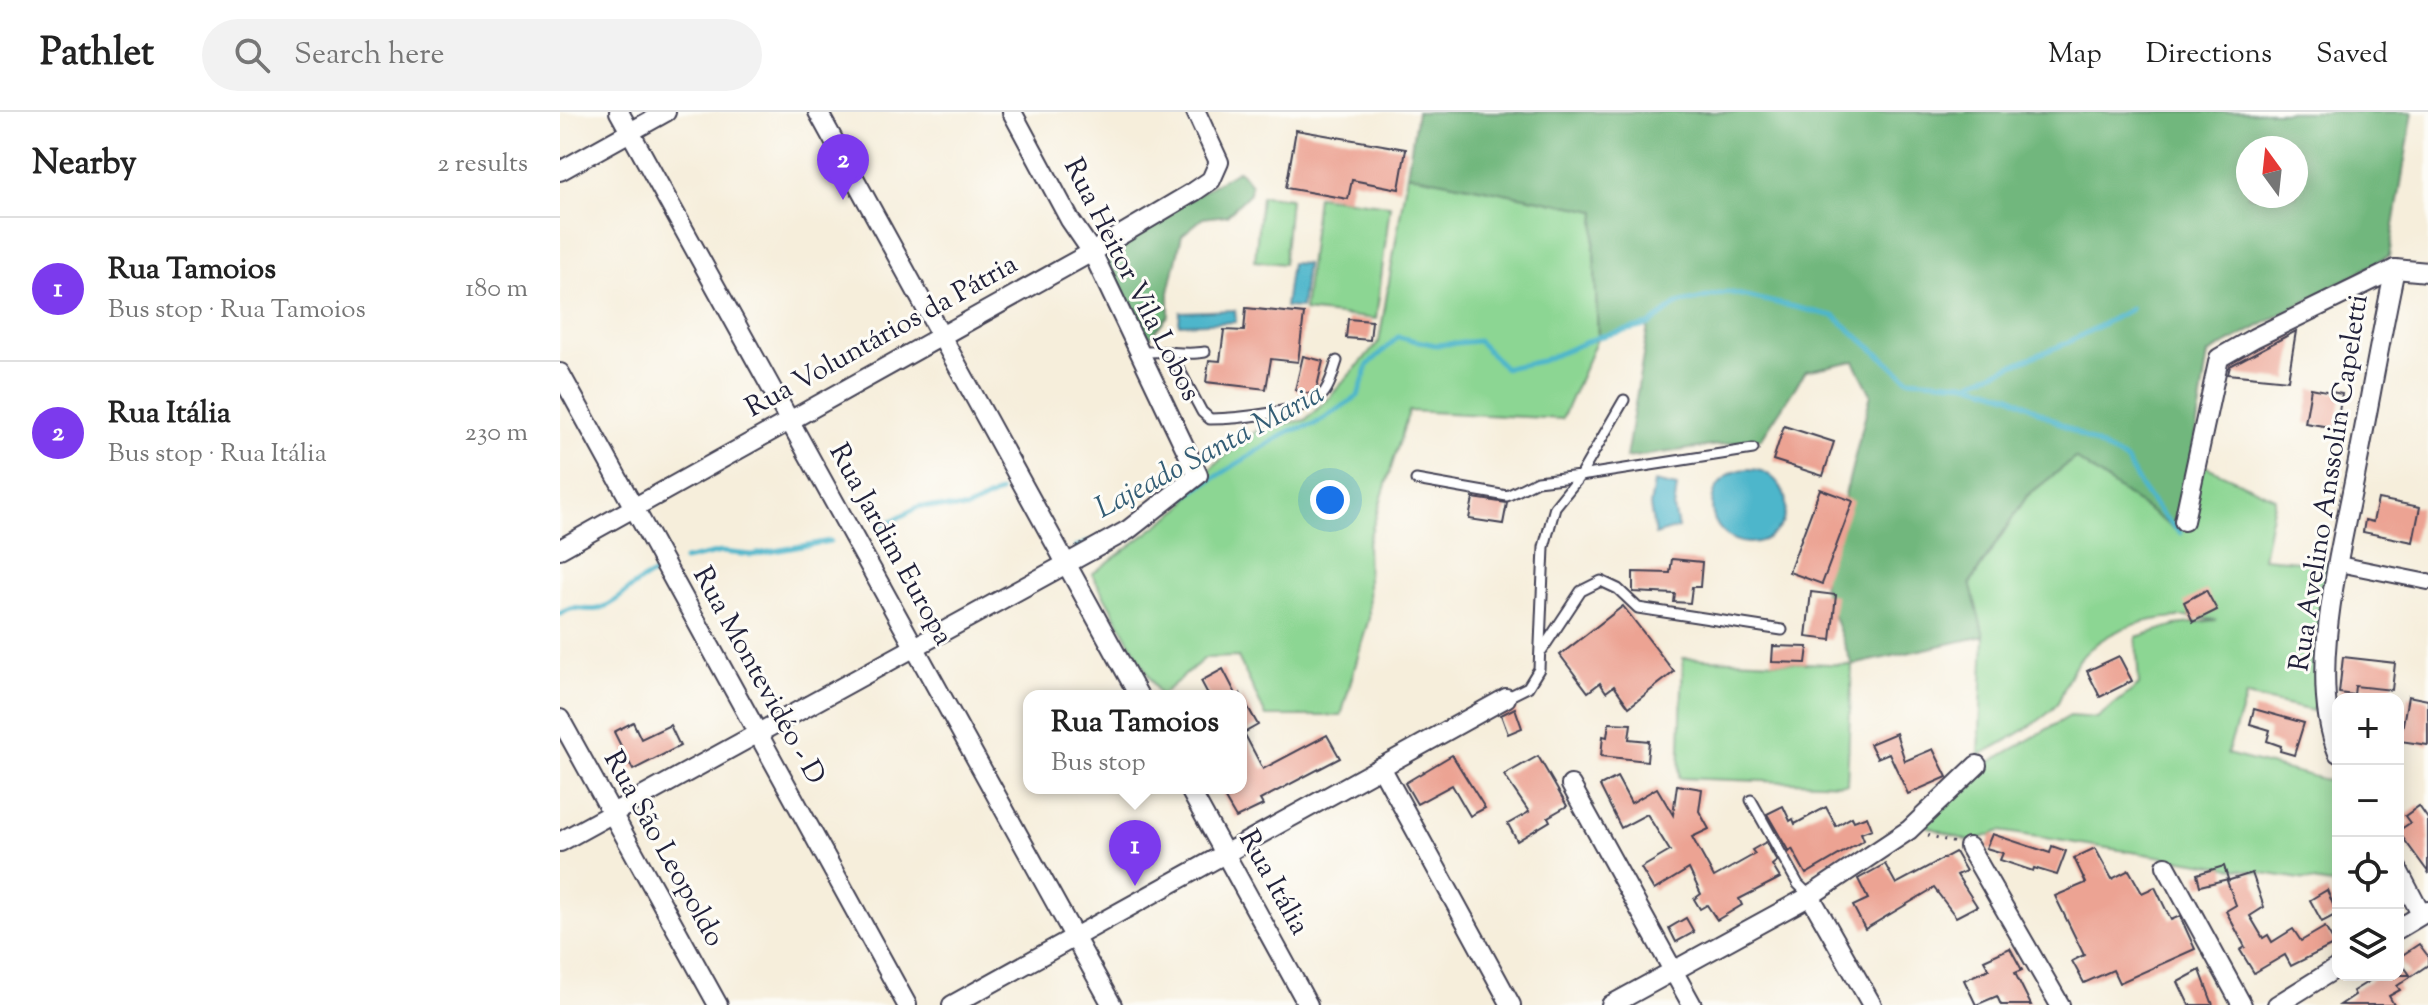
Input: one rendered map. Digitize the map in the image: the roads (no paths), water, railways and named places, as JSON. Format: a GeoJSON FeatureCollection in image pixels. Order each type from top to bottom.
{"type":"FeatureCollection","features":[{"type":"Feature","properties":{"kind":"street","name":"Rua Jardim Europa"},"geometry":{"type":"LineString","coordinates":[[619,112],[1112,1005]]}},
{"type":"Feature","properties":{"kind":"street"},"geometry":{"type":"LineString","coordinates":[[560,171],[666,112]]}},
{"type":"Feature","properties":{"kind":"street"},"geometry":{"type":"LineString","coordinates":[[818,112],[1136,690]]}},
{"type":"Feature","properties":{"kind":"street","name":"Rua Heitor Vila Lobos"},"geometry":{"type":"LineString","coordinates":[[1012,112],[1070,220],[1092,252],[1198,475],[1128,530],[1066,564]]}},
{"type":"Feature","properties":{"kind":"street","name":"Rua Voluntários da Pátria"},"geometry":{"type":"LineString","coordinates":[[560,549],[1092,252],[1211,180],[1219,162],[1196,112]]}},
{"type":"Feature","properties":{"kind":"street"},"geometry":{"type":"LineString","coordinates":[[2184,521],[2219,358],[2395,269],[2428,272]]}},
{"type":"Feature","properties":{"kind":"street","name":"Rua Avelino Anssolin Capeletti"},"geometry":{"type":"LineString","coordinates":[[2332,734],[2325,711],[2326,649],[2395,269]]}},
{"type":"Feature","properties":{"kind":"street","name":"Rua Montevidéo - D"},"geometry":{"type":"LineString","coordinates":[[560,373],[907,1005]]}},
{"type":"Feature","properties":{"kind":"street"},"geometry":{"type":"LineString","coordinates":[[560,842],[1066,564]]}},
{"type":"Feature","properties":{"kind":"street"},"geometry":{"type":"LineString","coordinates":[[2339,564],[2428,582]]}},
{"type":"Feature","properties":{"kind":"street"},"geometry":{"type":"LineString","coordinates":[[952,1005],[1506,698]]}},
{"type":"Feature","properties":{"kind":"street","name":"Rua São Leopoldo"},"geometry":{"type":"LineString","coordinates":[[560,719],[718,1005]]}},
{"type":"Feature","properties":{"kind":"street"},"geometry":{"type":"LineString","coordinates":[[1611,1005],[1810,896],[1909,830],[1977,765]]}},
{"type":"Feature","properties":{"kind":"street"},"geometry":{"type":"LineString","coordinates":[[1381,767],[1511,1005]]}},
{"type":"Feature","properties":{"kind":"street"},"geometry":{"type":"LineString","coordinates":[[1571,785],[1692,1005]]}},
{"type":"Feature","properties":{"kind":"street","name":"Rua Itália"},"geometry":{"type":"LineString","coordinates":[[1192,794],[1308,1005]]}},
{"type":"Feature","properties":{"kind":"street"},"geometry":{"type":"LineString","coordinates":[[1969,847],[2060,1005]]}},
{"type":"Feature","properties":{"kind":"street"},"geometry":{"type":"LineString","coordinates":[[2166,866],[2242,1005]]}},
{"type":"Feature","properties":{"kind":"street"},"geometry":{"type":"LineString","coordinates":[[2404,880],[2425,913],[2404,925]]}},
{"type":"Feature","properties":{"kind":"street"},"geometry":{"type":"LineString","coordinates":[[1810,896],[1872,1005]]}},
{"type":"Feature","properties":{"kind":"street"},"geometry":{"type":"LineString","coordinates":[[2277,1005],[2332,971]]}},
{"type":"Feature","properties":{"kind":"lane"},"geometry":{"type":"LineString","coordinates":[[1140,353],[1157,349],[1193,354],[1205,352]]}},
{"type":"Feature","properties":{"kind":"lane"},"geometry":{"type":"LineString","coordinates":[[1170,352],[1202,412],[1210,419],[1288,410],[1319,398],[1337,361]]}},
{"type":"Feature","properties":{"kind":"lane"},"geometry":{"type":"LineString","coordinates":[[1506,698],[1528,687],[1539,669],[1544,547],[1555,507],[1580,476],[1624,400]]}},
{"type":"Feature","properties":{"kind":"lane"},"geometry":{"type":"LineString","coordinates":[[1416,480],[1507,496],[1537,481],[1753,449]]}},
{"type":"Feature","properties":{"kind":"lane"},"geometry":{"type":"LineString","coordinates":[[1541,652],[1581,591],[1601,581],[1618,589],[1638,608],[1782,630]]}},
{"type":"Feature","properties":{"kind":"lane"},"geometry":{"type":"LineString","coordinates":[[1751,800],[1798,884],[1810,896]]}},
{"type":"Feature","properties":{"kind":"water"},"geometry":{"type":"Polygon","coordinates":[[[1291,263],[1306,264],[1301,308],[1285,307],[1291,263]]]}},
{"type":"Feature","properties":{"kind":"water"},"geometry":{"type":"Polygon","coordinates":[[[1235,310],[1236,322],[1179,324],[1180,312],[1235,310]]]}},
{"type":"Feature","properties":{"kind":"water"},"geometry":{"type":"Polygon","coordinates":[[[1749,469],[1763,472],[1775,480],[1783,492],[1786,506],[1783,520],[1775,532],[1763,540],[1749,543],[1735,540],[1723,532],[1715,520],[1712,506],[1715,492],[1723,480],[1735,472],[1749,469]]]}},
{"type":"Feature","properties":{"kind":"water"},"geometry":{"type":"Polygon","coordinates":[[[1654,482],[1677,487],[1674,509],[1678,528],[1655,535],[1650,506],[1654,482]]]}},
{"type":"Feature","properties":{"kind":"waterway","name":"Lajeado Santa Maria"},"geometry":{"type":"LineString","coordinates":[[1178,501],[1289,431],[1315,424],[1358,396],[1368,365],[1398,337],[1436,345],[1478,341],[1505,368],[1541,361],[1598,337],[1649,325],[1677,304],[1728,292],[1834,316],[1908,379],[1968,383],[2011,396],[2127,461],[2150,500],[2180,533]]}},
{"type":"Feature","properties":{"kind":"waterway"},"geometry":{"type":"LineString","coordinates":[[1968,383],[2067,343],[2131,309]]}},
{"type":"Feature","properties":{"kind":"waterway","name":"Lajeado Santa Maria"},"geometry":{"type":"LineString","coordinates":[[882,526],[920,506],[966,509],[1000,492]]}},
{"type":"Feature","properties":{"kind":"waterway","name":"Lajeado Santa Maria"},"geometry":{"type":"LineString","coordinates":[[684,560],[721,552],[752,555],[830,541]]}},
{"type":"Feature","properties":{"kind":"waterway","name":"Lajeado Santa Maria"},"geometry":{"type":"LineString","coordinates":[[1077,547],[1089,542]]}},
{"type":"Feature","properties":{"kind":"waterway","name":"Lajeado Santa Maria"},"geometry":{"type":"LineString","coordinates":[[560,614],[576,608],[593,610],[605,607],[654,574]]}},
{"type":"Feature","properties":{"kind":"place","name":"Rua Itália"},"geometry":{"type":"Point","coordinates":[843,200]}},
{"type":"Feature","properties":{"kind":"place","name":"Rua Tamoios"},"geometry":{"type":"Point","coordinates":[1135,886]}}]}
